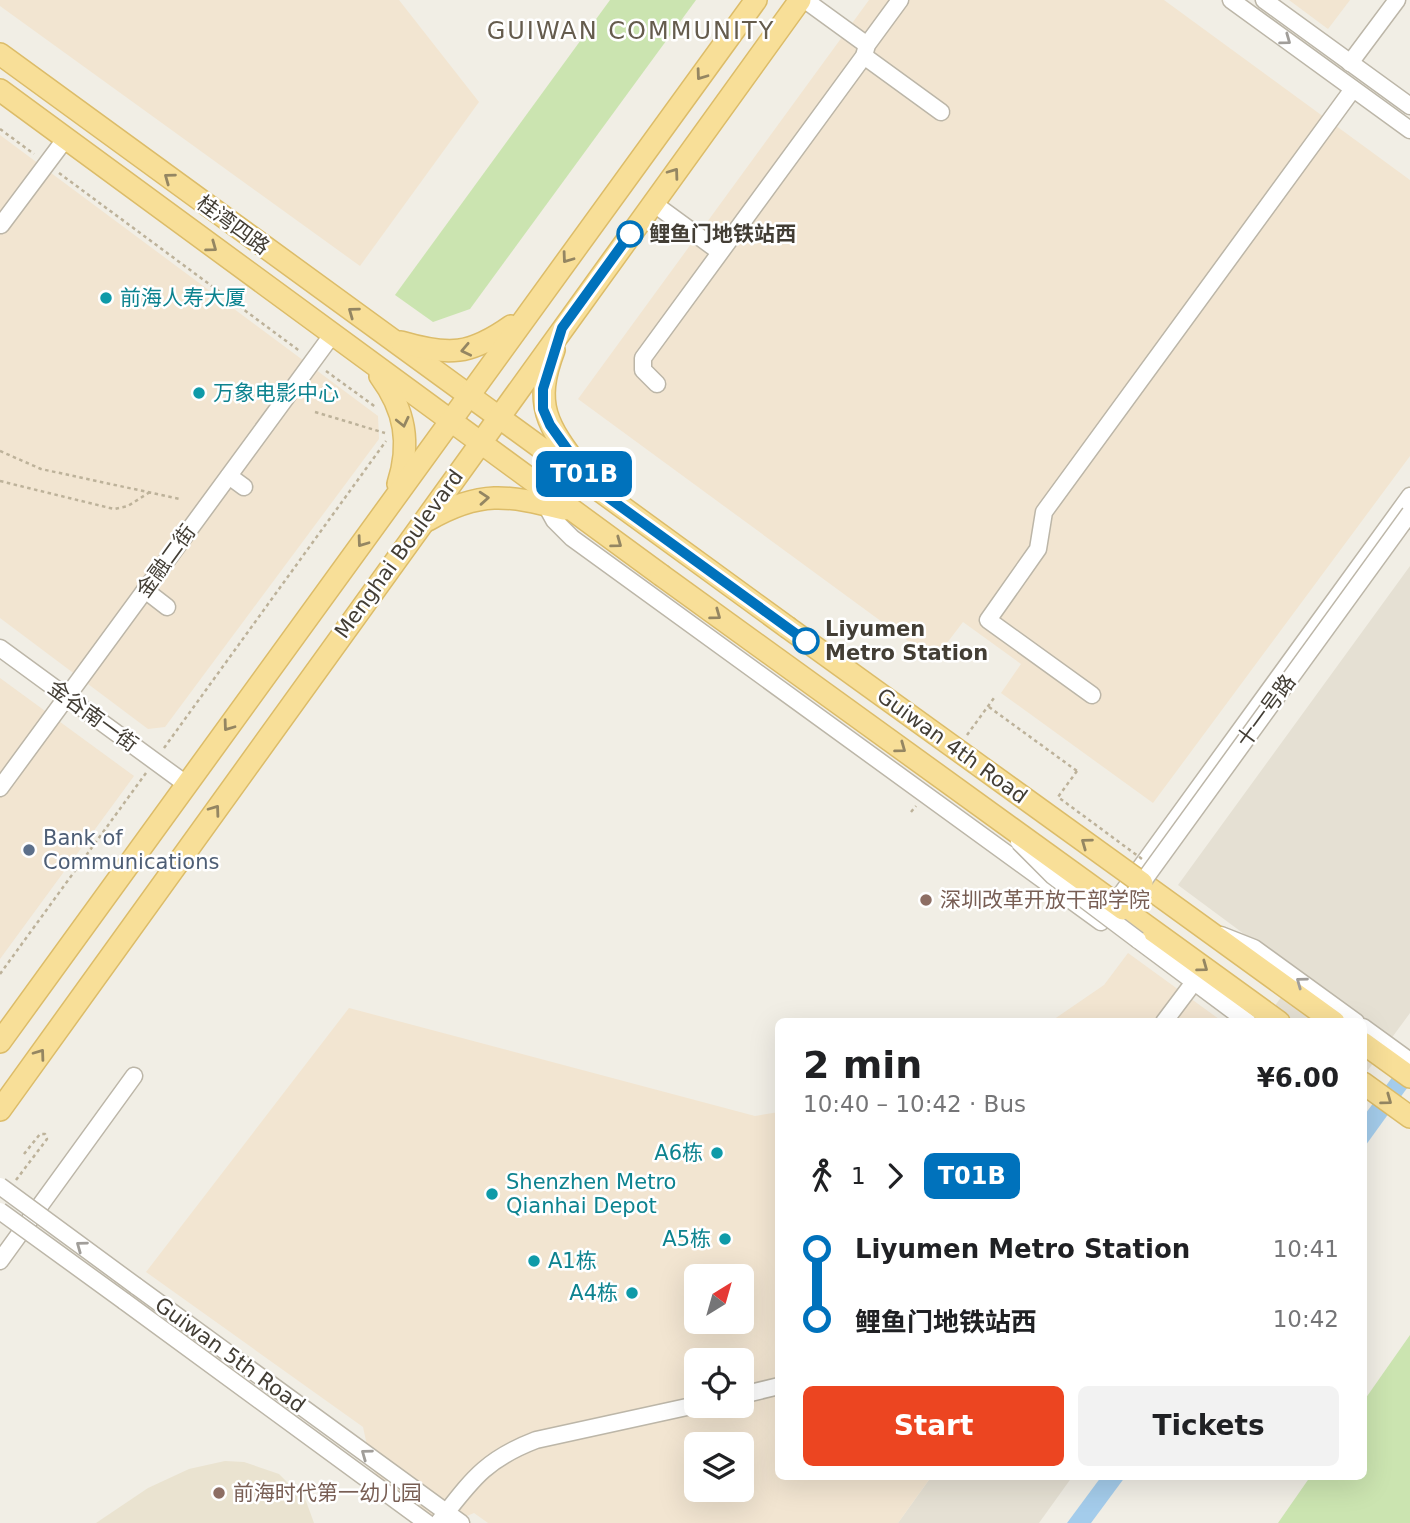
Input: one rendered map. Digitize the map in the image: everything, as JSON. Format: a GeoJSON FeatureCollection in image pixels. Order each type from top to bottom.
{"type":"FeatureCollection","features":[{"type":"Feature","properties":{"kind":"main road","name":"Menghai Boulevard"},"geometry":{"type":"LineString","coordinates":[[0,1042],[756,0]]}},
{"type":"Feature","properties":{"kind":"main road","name":"Menghai Boulevard"},"geometry":{"type":"LineString","coordinates":[[0,1110],[562,328],[803,0]]}},
{"type":"Feature","properties":{"kind":"main road","name":"桂湾四路"},"geometry":{"type":"LineString","coordinates":[[0,54],[467,396]]}},
{"type":"Feature","properties":{"kind":"main road","name":"桂湾四路"},"geometry":{"type":"LineString","coordinates":[[0,90],[449,421]]}},
{"type":"Feature","properties":{"kind":"main road"},"geometry":{"type":"LineString","coordinates":[[389,339],[439,352],[460,352],[489,341],[524,317]]}},
{"type":"Feature","properties":{"kind":"main road"},"geometry":{"type":"LineString","coordinates":[[562,328],[547,369],[543,409],[559,441],[595,488]]}},
{"type":"Feature","properties":{"kind":"main road"},"geometry":{"type":"LineString","coordinates":[[370,363],[398,406],[405,432],[404,461],[391,501]]}},
{"type":"Feature","properties":{"kind":"main road","name":"Guiwan 4th Road"},"geometry":{"type":"LineString","coordinates":[[467,396],[681,550],[1147,875],[1166,901],[1329,1018]]}},
{"type":"Feature","properties":{"kind":"main road","name":"Guiwan 4th Road"},"geometry":{"type":"LineString","coordinates":[[449,421],[541,494],[573,511],[990,813],[1142,933],[1273,1018]]}},
{"type":"Feature","properties":{"kind":"main road"},"geometry":{"type":"LineString","coordinates":[[422,523],[451,506],[476,498],[541,494]]}},
{"type":"Feature","properties":{"kind":"main road"},"geometry":{"type":"LineString","coordinates":[[1377,1047],[1410,1077]]}},
{"type":"Feature","properties":{"kind":"main road"},"geometry":{"type":"LineString","coordinates":[[1367,1086],[1410,1117]]}},
{"type":"Feature","properties":{"kind":"street"},"geometry":{"type":"LineString","coordinates":[[803,0],[940,112]]}},
{"type":"Feature","properties":{"kind":"street"},"geometry":{"type":"LineString","coordinates":[[657,384],[643,370],[643,358],[900,0]]}},
{"type":"Feature","properties":{"kind":"street"},"geometry":{"type":"LineString","coordinates":[[1231,0],[1410,130]]}},
{"type":"Feature","properties":{"kind":"street"},"geometry":{"type":"LineString","coordinates":[[1264,0],[1410,106]]}},
{"type":"Feature","properties":{"kind":"street"},"geometry":{"type":"LineString","coordinates":[[1350,64],[1397,0]]}},
{"type":"Feature","properties":{"kind":"street"},"geometry":{"type":"LineString","coordinates":[[1092,695],[988,620],[1038,549],[1044,512],[1353,89]]}},
{"type":"Feature","properties":{"kind":"street"},"geometry":{"type":"LineString","coordinates":[[1,225],[66,138]]}},
{"type":"Feature","properties":{"kind":"street"},"geometry":{"type":"LineString","coordinates":[[653,203],[720,252]]}},
{"type":"Feature","properties":{"kind":"street","name":"金融二街"},"geometry":{"type":"LineString","coordinates":[[0,788],[332,335]]}},
{"type":"Feature","properties":{"kind":"street"},"geometry":{"type":"LineString","coordinates":[[229,476],[244,487]]}},
{"type":"Feature","properties":{"kind":"street"},"geometry":{"type":"LineString","coordinates":[[541,494],[554,520],[572,538],[1101,922],[1410,496]]}},
{"type":"Feature","properties":{"kind":"street","name":"十一号路"},"geometry":{"type":"LineString","coordinates":[[1118,915],[1410,513]]}},
{"type":"Feature","properties":{"kind":"street"},"geometry":{"type":"LineString","coordinates":[[145,590],[167,607]]}},
{"type":"Feature","properties":{"kind":"street","name":"金谷南一街"},"geometry":{"type":"LineString","coordinates":[[0,648],[186,784]]}},
{"type":"Feature","properties":{"kind":"street"},"geometry":{"type":"LineString","coordinates":[[1208,930],[1254,948],[1350,1018]]}},
{"type":"Feature","properties":{"kind":"street"},"geometry":{"type":"LineString","coordinates":[[1142,933],[1194,982],[1243,1018]]}},
{"type":"Feature","properties":{"kind":"street"},"geometry":{"type":"LineString","coordinates":[[1167,1018],[1194,982]]}},
{"type":"Feature","properties":{"kind":"street"},"geometry":{"type":"LineString","coordinates":[[1377,1047],[1410,1061]]}},
{"type":"Feature","properties":{"kind":"street"},"geometry":{"type":"LineString","coordinates":[[0,1261],[134,1076]]}},
{"type":"Feature","properties":{"kind":"street","name":"Guiwan 5th Road"},"geometry":{"type":"LineString","coordinates":[[4,1189],[442,1518],[461,1523]]}},
{"type":"Feature","properties":{"kind":"street","name":"Guiwan 5th Road"},"geometry":{"type":"LineString","coordinates":[[0,1211],[427,1523]]}},
{"type":"Feature","properties":{"kind":"street"},"geometry":{"type":"LineString","coordinates":[[754,1392],[775,1387]]}},
{"type":"Feature","properties":{"kind":"street"},"geometry":{"type":"LineString","coordinates":[[442,1518],[480,1471],[513,1449],[536,1440],[684,1408]]}},
{"type":"Feature","properties":{"kind":"path"},"geometry":{"type":"LineString","coordinates":[[0,129],[385,414]]}},
{"type":"Feature","properties":{"kind":"path"},"geometry":{"type":"LineString","coordinates":[[315,412],[388,434]]}},
{"type":"Feature","properties":{"kind":"path"},"geometry":{"type":"LineString","coordinates":[[0,974],[388,434],[387,424]]}},
{"type":"Feature","properties":{"kind":"path"},"geometry":{"type":"LineString","coordinates":[[0,451],[41,469],[180,499]]}},
{"type":"Feature","properties":{"kind":"path"},"geometry":{"type":"LineString","coordinates":[[0,481],[114,509],[128,506],[150,492]]}},
{"type":"Feature","properties":{"kind":"path"},"geometry":{"type":"LineString","coordinates":[[988,706],[1077,771],[1058,797],[1147,875]]}},
{"type":"Feature","properties":{"kind":"path"},"geometry":{"type":"LineString","coordinates":[[4,1189],[47,1139],[44,1135],[40,1134],[24,1154]]}},
{"type":"Feature","properties":{"kind":"shaded area"},"geometry":{"type":"Polygon","coordinates":[[[0,0],[399,0],[479,102],[360,266],[0,6],[0,0]]]}},
{"type":"Feature","properties":{"kind":"shaded area"},"geometry":{"type":"Polygon","coordinates":[[[869,0],[1164,0],[1410,180],[1410,456],[1153,803],[1001,693],[1021,664],[963,622],[934,660],[578,399],[869,0]]]}},
{"type":"Feature","properties":{"kind":"shaded area"},"geometry":{"type":"Polygon","coordinates":[[[1289,0],[1350,0],[1328,29],[1289,0]]]}},
{"type":"Feature","properties":{"kind":"shaded area"},"geometry":{"type":"Polygon","coordinates":[[[0,135],[378,416],[379,439],[165,727],[148,729],[0,618],[0,135]]]}},
{"type":"Feature","properties":{"kind":"shaded area"},"geometry":{"type":"Polygon","coordinates":[[[1410,566],[1410,1013],[1367,1072],[1367,1018],[1266,1018],[1298,974],[1178,885],[1410,566]]]}},
{"type":"Feature","properties":{"kind":"shaded area"},"geometry":{"type":"Polygon","coordinates":[[[0,678],[134,776],[0,959],[0,678]]]}},
{"type":"Feature","properties":{"kind":"shaded area"},"geometry":{"type":"Polygon","coordinates":[[[1128,953],[1217,1018],[1056,1018],[1104,985],[1128,953]]]}},
{"type":"Feature","properties":{"kind":"shaded area","name":"Shenzhen Metro Qianhai Depot"},"geometry":{"type":"Polygon","coordinates":[[[349,1008],[755,1116],[775,1113],[775,1480],[929,1480],[898,1523],[488,1523],[474,1513],[455,1521],[426,1523],[380,1483],[371,1464],[363,1427],[146,1272],[349,1008]]]}},
{"type":"Feature","properties":{"kind":"shaded area","name":"前海时代第一幼儿园"},"geometry":{"type":"Polygon","coordinates":[[[225,1461],[244,1462],[279,1474],[306,1501],[314,1523],[96,1523],[148,1488],[189,1469],[225,1461]]]}},
{"type":"Feature","properties":{"kind":"shaded area"},"geometry":{"type":"Polygon","coordinates":[[[929,1480],[1070,1480],[1039,1523],[898,1523],[929,1480]]]}},
{"type":"Feature","properties":{"kind":"green space"},"geometry":{"type":"Polygon","coordinates":[[[610,0],[696,0],[470,309],[433,322],[395,295],[610,0]]]}},
{"type":"Feature","properties":{"kind":"green space"},"geometry":{"type":"Polygon","coordinates":[[[1410,1335],[1410,1523],[1278,1523],[1308,1480],[1367,1480],[1367,1396],[1410,1335]]]}},
{"type":"Feature","properties":{"kind":"water"},"geometry":{"type":"Polygon","coordinates":[[[1410,1053],[1410,1084],[1367,1143],[1367,1112],[1410,1053]]]}},
{"type":"Feature","properties":{"kind":"water"},"geometry":{"type":"Polygon","coordinates":[[[1099,1480],[1123,1480],[1091,1523],[1067,1523],[1099,1480]]]}},
{"type":"Feature","properties":{"kind":"bus line","name":"T01B"},"geometry":{"type":"LineString","coordinates":[[630,234],[562,328],[547,369],[543,409],[559,441],[595,488],[806,641]]}},
{"type":"Feature","properties":{"kind":"place","name":"鲤鱼门地铁站西"},"geometry":{"type":"Point","coordinates":[630,234]}},
{"type":"Feature","properties":{"kind":"place","name":"前海人寿大厦"},"geometry":{"type":"Point","coordinates":[106,298]}},
{"type":"Feature","properties":{"kind":"place","name":"万象电影中心"},"geometry":{"type":"Point","coordinates":[199,393]}},
{"type":"Feature","properties":{"kind":"place","name":"Liyumen Metro Station"},"geometry":{"type":"Point","coordinates":[806,641]}},
{"type":"Feature","properties":{"kind":"place","name":"Bank of Communications"},"geometry":{"type":"Point","coordinates":[29,850]}},
{"type":"Feature","properties":{"kind":"place","name":"深圳改革开放干部学院"},"geometry":{"type":"Point","coordinates":[926,900]}},
{"type":"Feature","properties":{"kind":"place","name":"A6栋"},"geometry":{"type":"Point","coordinates":[717,1153]}},
{"type":"Feature","properties":{"kind":"place","name":"Shenzhen Metro Qianhai Depot"},"geometry":{"type":"Point","coordinates":[492,1194]}},
{"type":"Feature","properties":{"kind":"place","name":"A5栋"},"geometry":{"type":"Point","coordinates":[725,1239]}},
{"type":"Feature","properties":{"kind":"place","name":"A1栋"},"geometry":{"type":"Point","coordinates":[534,1261]}},
{"type":"Feature","properties":{"kind":"place","name":"A4栋"},"geometry":{"type":"Point","coordinates":[632,1293]}},
{"type":"Feature","properties":{"kind":"place","name":"前海时代第一幼儿园"},"geometry":{"type":"Point","coordinates":[219,1493]}},
{"type":"Feature","properties":{"kind":"district","name":"GUIWAN COMMUNITY"},"geometry":{"type":"Point","coordinates":[631,31]}}]}
